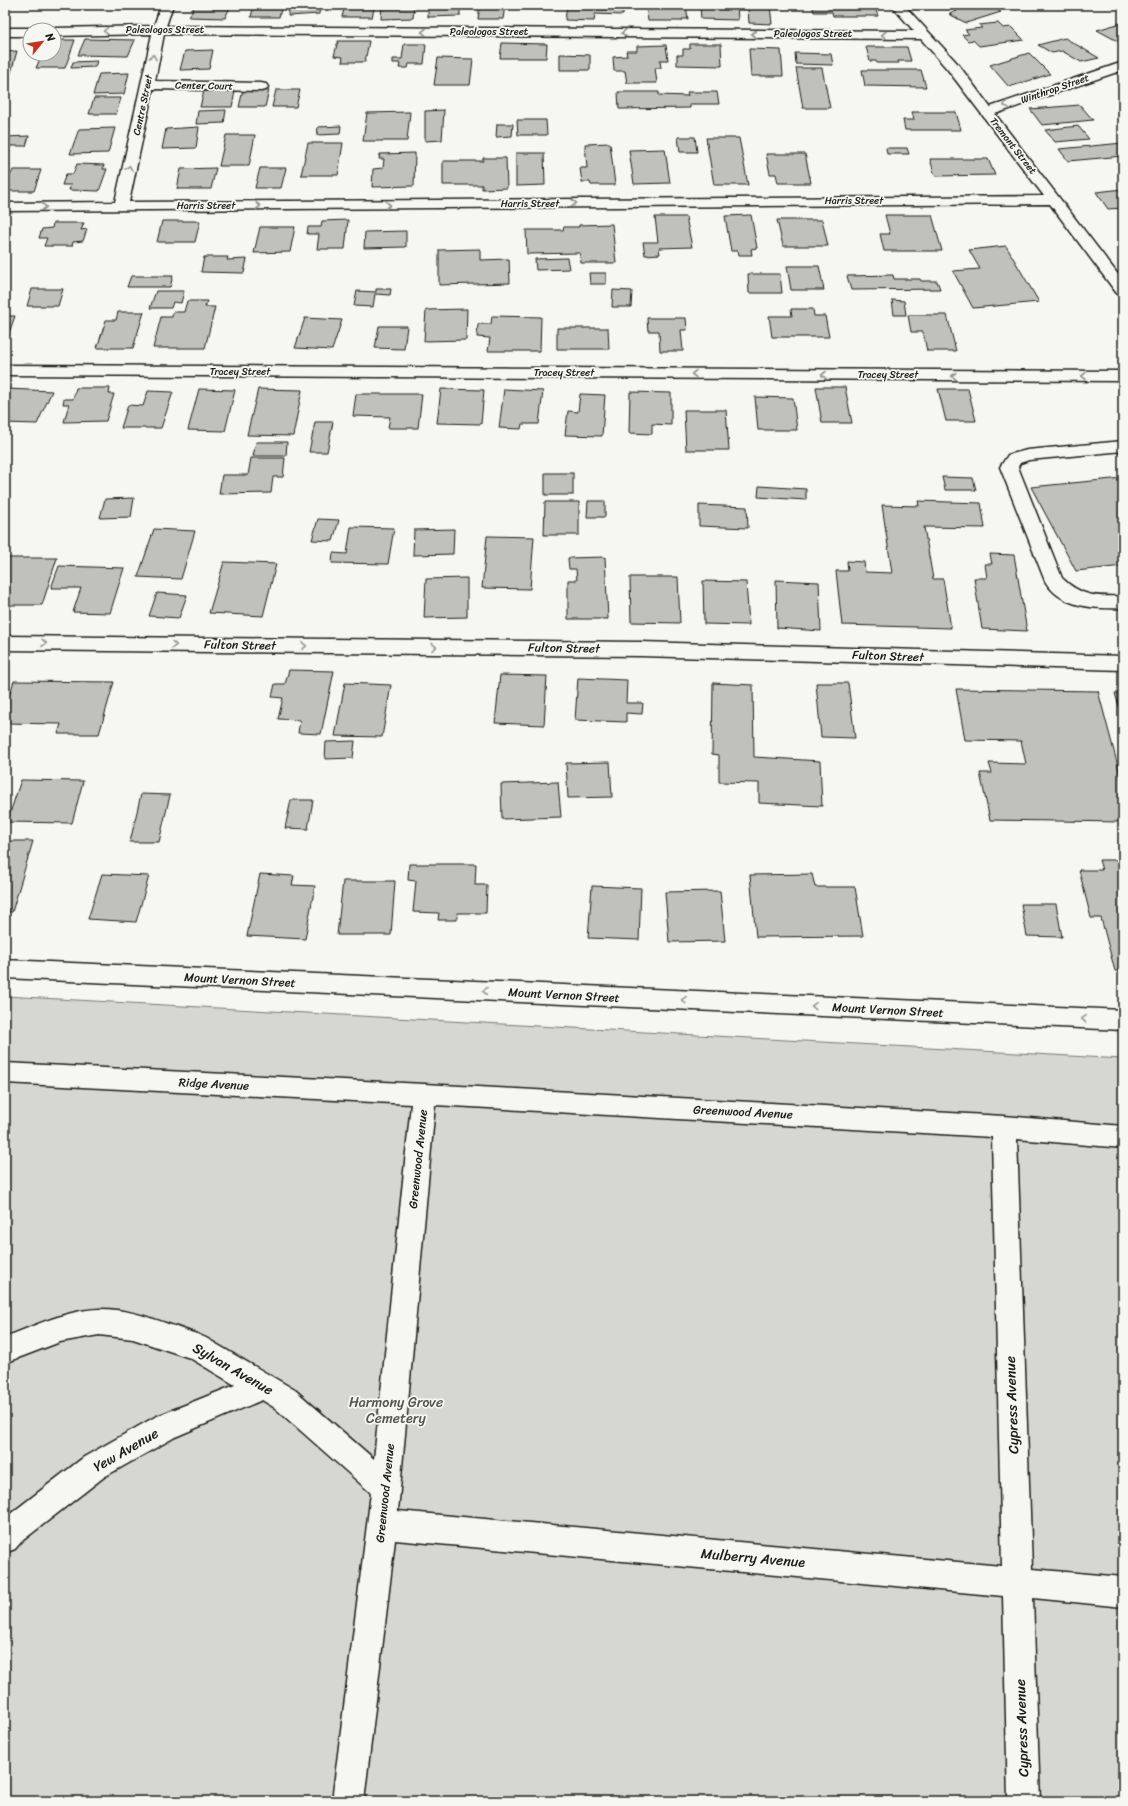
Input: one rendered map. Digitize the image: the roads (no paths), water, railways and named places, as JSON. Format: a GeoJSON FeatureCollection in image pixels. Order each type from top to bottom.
{"type":"FeatureCollection","features":[{"type":"Feature","properties":{"kind":"street","name":"Centre Street"},"geometry":{"type":"LineString","coordinates":[[121,207],[159,30],[167,5]]}},
{"type":"Feature","properties":{"kind":"street","name":"Tremont Street"},"geometry":{"type":"LineString","coordinates":[[897,5],[952,67],[1055,200],[1122,290]]}},
{"type":"Feature","properties":{"kind":"street","name":"Paleologos Street"},"geometry":{"type":"LineString","coordinates":[[62,32],[159,30],[923,35]]}},
{"type":"Feature","properties":{"kind":"street"},"geometry":{"type":"LineString","coordinates":[[5,32],[22,32]]}},
{"type":"Feature","properties":{"kind":"street","name":"Winthrop Street"},"geometry":{"type":"LineString","coordinates":[[987,112],[1123,66]]}},
{"type":"Feature","properties":{"kind":"street","name":"Center Court"},"geometry":{"type":"LineString","coordinates":[[147,85],[261,87]]}},
{"type":"Feature","properties":{"kind":"street","name":"Harris Street"},"geometry":{"type":"LineString","coordinates":[[5,207],[1055,200]]}},
{"type":"Feature","properties":{"kind":"street","name":"Tracey Street"},"geometry":{"type":"LineString","coordinates":[[5,370],[1123,376]]}},
{"type":"Feature","properties":{"kind":"street"},"geometry":{"type":"LineString","coordinates":[[1123,446],[1027,455],[1014,459],[1009,467],[1054,581],[1063,591],[1076,598],[1096,603],[1123,602]]}},
{"type":"Feature","properties":{"kind":"street","name":"Fulton Street"},"geometry":{"type":"LineString","coordinates":[[5,643],[641,649],[1123,663]]}},
{"type":"Feature","properties":{"kind":"street","name":"Mount Vernon Street"},"geometry":{"type":"LineString","coordinates":[[5,969],[1123,1020]]}},
{"type":"Feature","properties":{"kind":"street","name":"Ridge Avenue"},"geometry":{"type":"LineString","coordinates":[[5,1073],[424,1094]]}},
{"type":"Feature","properties":{"kind":"street","name":"Greenwood Avenue"},"geometry":{"type":"LineString","coordinates":[[348,1801],[386,1488],[424,1094],[1004,1127]]}},
{"type":"Feature","properties":{"kind":"street"},"geometry":{"type":"LineString","coordinates":[[1004,1127],[1123,1137]]}},
{"type":"Feature","properties":{"kind":"street","name":"Cypress Avenue"},"geometry":{"type":"LineString","coordinates":[[1004,1127],[1024,1801]]}},
{"type":"Feature","properties":{"kind":"street","name":"Sylvan Avenue"},"geometry":{"type":"LineString","coordinates":[[5,1350],[60,1329],[99,1322],[133,1326],[197,1347],[285,1399],[386,1488]]}},
{"type":"Feature","properties":{"kind":"street","name":"Yew Avenue"},"geometry":{"type":"LineString","coordinates":[[5,1539],[12,1531],[94,1467],[165,1427],[264,1386]]}},
{"type":"Feature","properties":{"kind":"street","name":"Mulberry Avenue"},"geometry":{"type":"LineString","coordinates":[[382,1524],[1123,1592]]}},
{"type":"Feature","properties":{"kind":"park label","name":"Harmony Grove Cemetery"},"geometry":{"type":"Point","coordinates":[396,1410]}}]}
